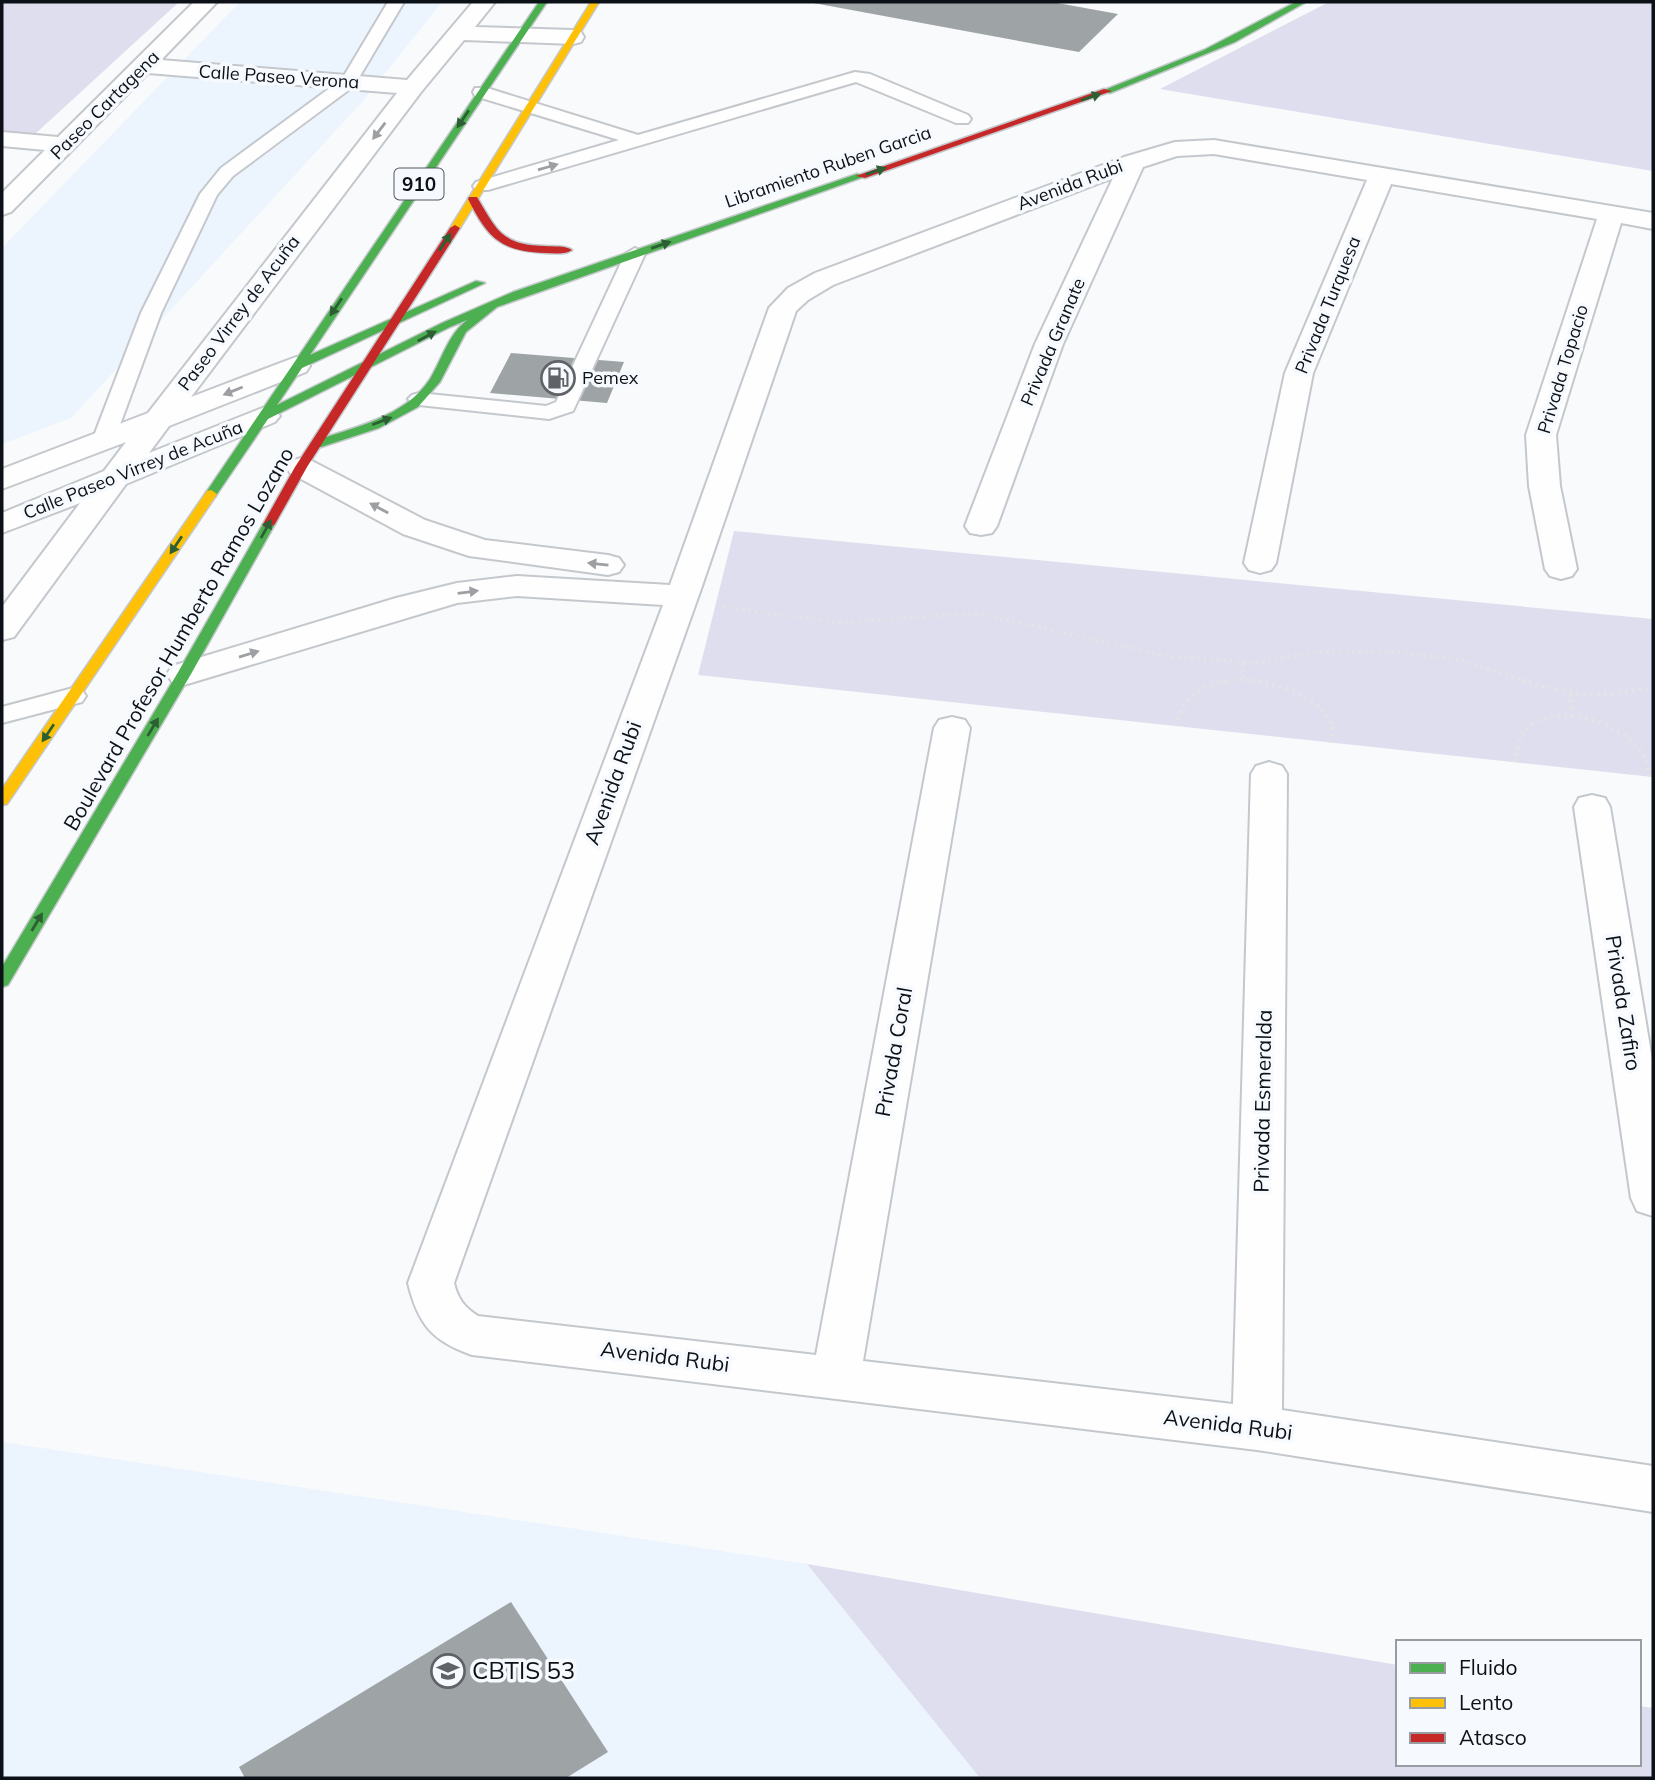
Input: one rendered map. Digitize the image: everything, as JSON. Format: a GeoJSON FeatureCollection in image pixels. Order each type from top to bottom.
{"type":"FeatureCollection","features":[{"type":"Feature","properties":{"kind":"main road","name":"910"},"geometry":{"type":"LineString","coordinates":[[296,366],[543,2]]}},
{"type":"Feature","properties":{"kind":"main road","name":"910"},"geometry":{"type":"LineString","coordinates":[[394,320],[478,193],[595,2]]}},
{"type":"Feature","properties":{"kind":"main road","name":"Libramiento Ruben Garcia"},"geometry":{"type":"LineString","coordinates":[[265,416],[366,368],[446,325],[493,305],[1159,73],[1258,29],[1303,2]]}},
{"type":"Feature","properties":{"kind":"main road","name":"Libramiento Ruben Garcia"},"geometry":{"type":"LineString","coordinates":[[936,128],[968,117]]}},
{"type":"Feature","properties":{"kind":"main road"},"geometry":{"type":"LineString","coordinates":[[478,193],[488,229],[510,244],[527,248],[573,248],[527,265]]}},
{"type":"Feature","properties":{"kind":"main road"},"geometry":{"type":"LineString","coordinates":[[296,366],[490,279]]}},
{"type":"Feature","properties":{"kind":"main road"},"geometry":{"type":"LineString","coordinates":[[309,456],[390,418],[419,399],[435,382],[454,340],[477,315],[493,305]]}},
{"type":"Feature","properties":{"kind":"main road","name":"Boulevard Profesor Humberto Ramos Lozano"},"geometry":{"type":"LineString","coordinates":[[2,981],[184,674],[309,456],[394,320]]}},
{"type":"Feature","properties":{"kind":"main road","name":"Boulevard Profesor Humberto Ramos Lozano"},"geometry":{"type":"LineString","coordinates":[[2,800],[265,416],[296,366]]}},
{"type":"Feature","properties":{"kind":"street","name":"Paseo Cartagena"},"geometry":{"type":"LineString","coordinates":[[2,207],[206,2]]}},
{"type":"Feature","properties":{"kind":"street","name":"Paseo Virrey de Acuña"},"geometry":{"type":"LineString","coordinates":[[2,630],[157,421],[413,87],[484,2]]}},
{"type":"Feature","properties":{"kind":"street"},"geometry":{"type":"LineString","coordinates":[[460,33],[573,37]]}},
{"type":"Feature","properties":{"kind":"street","name":"Calle Paseo Verona"},"geometry":{"type":"LineString","coordinates":[[145,66],[413,87]]}},
{"type":"Feature","properties":{"kind":"street"},"geometry":{"type":"LineString","coordinates":[[2,139],[64,145]]}},
{"type":"Feature","properties":{"kind":"street","name":"Avenida Rubi"},"geometry":{"type":"LineString","coordinates":[[1653,221],[1200,146],[1175,149],[1133,162],[824,279],[798,294],[783,309],[684,590],[431,1283],[436,1304],[452,1326],[472,1335],[1257,1428],[1653,1489]]}},
{"type":"Feature","properties":{"kind":"street","name":"Privada Granate"},"geometry":{"type":"LineString","coordinates":[[981,526],[1049,344],[1133,162]]}},
{"type":"Feature","properties":{"kind":"street","name":"Privada Turquesa"},"geometry":{"type":"LineString","coordinates":[[1260,563],[1299,373],[1382,175]]}},
{"type":"Feature","properties":{"kind":"street","name":"Privada Topacio"},"geometry":{"type":"LineString","coordinates":[[1561,569],[1544,491],[1540,461],[1541,435],[1611,214]]}},
{"type":"Feature","properties":{"kind":"street","name":"Calle Paseo Virrey de Acuña"},"geometry":{"type":"LineString","coordinates":[[2,480],[296,366]]}},
{"type":"Feature","properties":{"kind":"street","name":"Calle Paseo Virrey de Acuña"},"geometry":{"type":"LineString","coordinates":[[2,524],[265,416]]}},
{"type":"Feature","properties":{"kind":"street"},"geometry":{"type":"LineString","coordinates":[[309,456],[414,527],[480,549],[549,560],[684,590]]}},
{"type":"Feature","properties":{"kind":"street"},"geometry":{"type":"LineString","coordinates":[[184,674],[408,605],[457,593],[517,586],[684,590]]}},
{"type":"Feature","properties":{"kind":"street","name":"Privada Coral"},"geometry":{"type":"LineString","coordinates":[[836,1377],[952,728]]}},
{"type":"Feature","properties":{"kind":"street","name":"Privada Esmeralda"},"geometry":{"type":"LineString","coordinates":[[1257,1428],[1269,774]]}},
{"type":"Feature","properties":{"kind":"street","name":"Privada Zafiro"},"geometry":{"type":"LineString","coordinates":[[1592,807],[1653,1198]]}},
{"type":"Feature","properties":{"kind":"lane"},"geometry":{"type":"LineString","coordinates":[[103,441],[151,313],[208,194],[227,172],[348,82],[396,2]]}},
{"type":"Feature","properties":{"kind":"lane"},"geometry":{"type":"LineString","coordinates":[[478,193],[855,77],[968,117]]}},
{"type":"Feature","properties":{"kind":"lane"},"geometry":{"type":"LineString","coordinates":[[481,92],[640,141]]}},
{"type":"Feature","properties":{"kind":"lane"},"geometry":{"type":"LineString","coordinates":[[419,399],[549,413],[561,409],[565,406],[635,254]]}},
{"type":"Feature","properties":{"kind":"lane"},"geometry":{"type":"LineString","coordinates":[[2,715],[73,696]]}},
{"type":"Feature","properties":{"kind":"path"},"geometry":{"type":"LineString","coordinates":[[2,23],[26,2]]}},
{"type":"Feature","properties":{"kind":"path"},"geometry":{"type":"LineString","coordinates":[[684,590],[841,623],[976,613],[1028,623],[1151,654],[1243,663],[1321,651],[1404,653],[1461,660],[1570,693],[1608,696],[1653,688]]}},
{"type":"Feature","properties":{"kind":"path"},"geometry":{"type":"LineString","coordinates":[[1243,663],[1243,679]]}},
{"type":"Feature","properties":{"kind":"path"},"geometry":{"type":"LineString","coordinates":[[1175,726],[1180,709],[1194,693],[1225,681],[1243,679],[1272,684],[1301,694],[1322,709],[1333,725],[1331,743]]}},
{"type":"Feature","properties":{"kind":"path"},"geometry":{"type":"LineString","coordinates":[[1570,693],[1572,717]]}},
{"type":"Feature","properties":{"kind":"path"},"geometry":{"type":"LineString","coordinates":[[1516,762],[1523,733],[1540,718],[1556,715],[1609,726],[1629,737],[1642,750],[1651,766],[1650,776]]}},
{"type":"Feature","properties":{"kind":"shaded area"},"geometry":{"type":"Polygon","coordinates":[[[2,2],[179,2],[34,135],[2,131],[2,2]]]}},
{"type":"Feature","properties":{"kind":"shaded area"},"geometry":{"type":"Polygon","coordinates":[[[240,2],[442,2],[362,102],[71,418],[2,444],[2,248],[240,2]]]}},
{"type":"Feature","properties":{"kind":"shaded area"},"geometry":{"type":"Polygon","coordinates":[[[1329,2],[1653,2],[1653,171],[1160,89],[1329,2]]]}},
{"type":"Feature","properties":{"kind":"shaded area"},"geometry":{"type":"Polygon","coordinates":[[[734,531],[1653,619],[1653,777],[698,675],[734,531]]]}},
{"type":"Feature","properties":{"kind":"shaded area","name":"CBTIS 53"},"geometry":{"type":"Polygon","coordinates":[[[2,1442],[807,1564],[980,1778],[2,1778],[2,1442]]]}},
{"type":"Feature","properties":{"kind":"shaded area"},"geometry":{"type":"Polygon","coordinates":[[[807,1564],[1396,1665],[1396,1766],[1641,1766],[1641,1706],[1653,1708],[1653,1778],[980,1778],[807,1564]]]}},
{"type":"Feature","properties":{"kind":"building"},"geometry":{"type":"Polygon","coordinates":[[[808,2],[1052,2],[1118,14],[1079,52],[808,2]]]}},
{"type":"Feature","properties":{"kind":"building","name":"Pemex"},"geometry":{"type":"Polygon","coordinates":[[[511,353],[624,362],[607,403],[490,393],[511,353]]]}},
{"type":"Feature","properties":{"kind":"building"},"geometry":{"type":"Polygon","coordinates":[[[511,1602],[608,1752],[566,1778],[245,1778],[239,1767],[511,1602]]]}},
{"type":"Feature","properties":{"kind":"traffic: fast"},"geometry":{"type":"LineString","coordinates":[[211,494],[543,2]]}},
{"type":"Feature","properties":{"kind":"traffic: fast"},"geometry":{"type":"LineString","coordinates":[[1107,91],[1207,52],[1302,2]]}},
{"type":"Feature","properties":{"kind":"traffic: fast"},"geometry":{"type":"LineString","coordinates":[[265,416],[446,325],[517,294],[861,176]]}},
{"type":"Feature","properties":{"kind":"traffic: fast"},"geometry":{"type":"LineString","coordinates":[[296,366],[480,283]]}},
{"type":"Feature","properties":{"kind":"traffic: fast"},"geometry":{"type":"LineString","coordinates":[[317,444],[375,425],[414,404],[434,382],[461,330],[493,305]]}},
{"type":"Feature","properties":{"kind":"traffic: fast"},"geometry":{"type":"LineString","coordinates":[[2,981],[184,674],[269,524]]}},
{"type":"Feature","properties":{"kind":"traffic: slow"},"geometry":{"type":"LineString","coordinates":[[455,228],[595,2]]}},
{"type":"Feature","properties":{"kind":"traffic: slow"},"geometry":{"type":"LineString","coordinates":[[2,800],[211,494]]}},
{"type":"Feature","properties":{"kind":"traffic: jam"},"geometry":{"type":"LineString","coordinates":[[861,176],[1107,91]]}},
{"type":"Feature","properties":{"kind":"traffic: jam"},"geometry":{"type":"LineString","coordinates":[[473,199],[490,229],[509,244],[533,249],[567,250]]}},
{"type":"Feature","properties":{"kind":"traffic: jam"},"geometry":{"type":"LineString","coordinates":[[269,524],[301,467],[455,228]]}},
{"type":"Feature","properties":{"kind":"place","name":"Pemex"},"geometry":{"type":"Point","coordinates":[558,378]}},
{"type":"Feature","properties":{"kind":"place","name":"CBTIS 53"},"geometry":{"type":"Point","coordinates":[448,1671]}}]}
